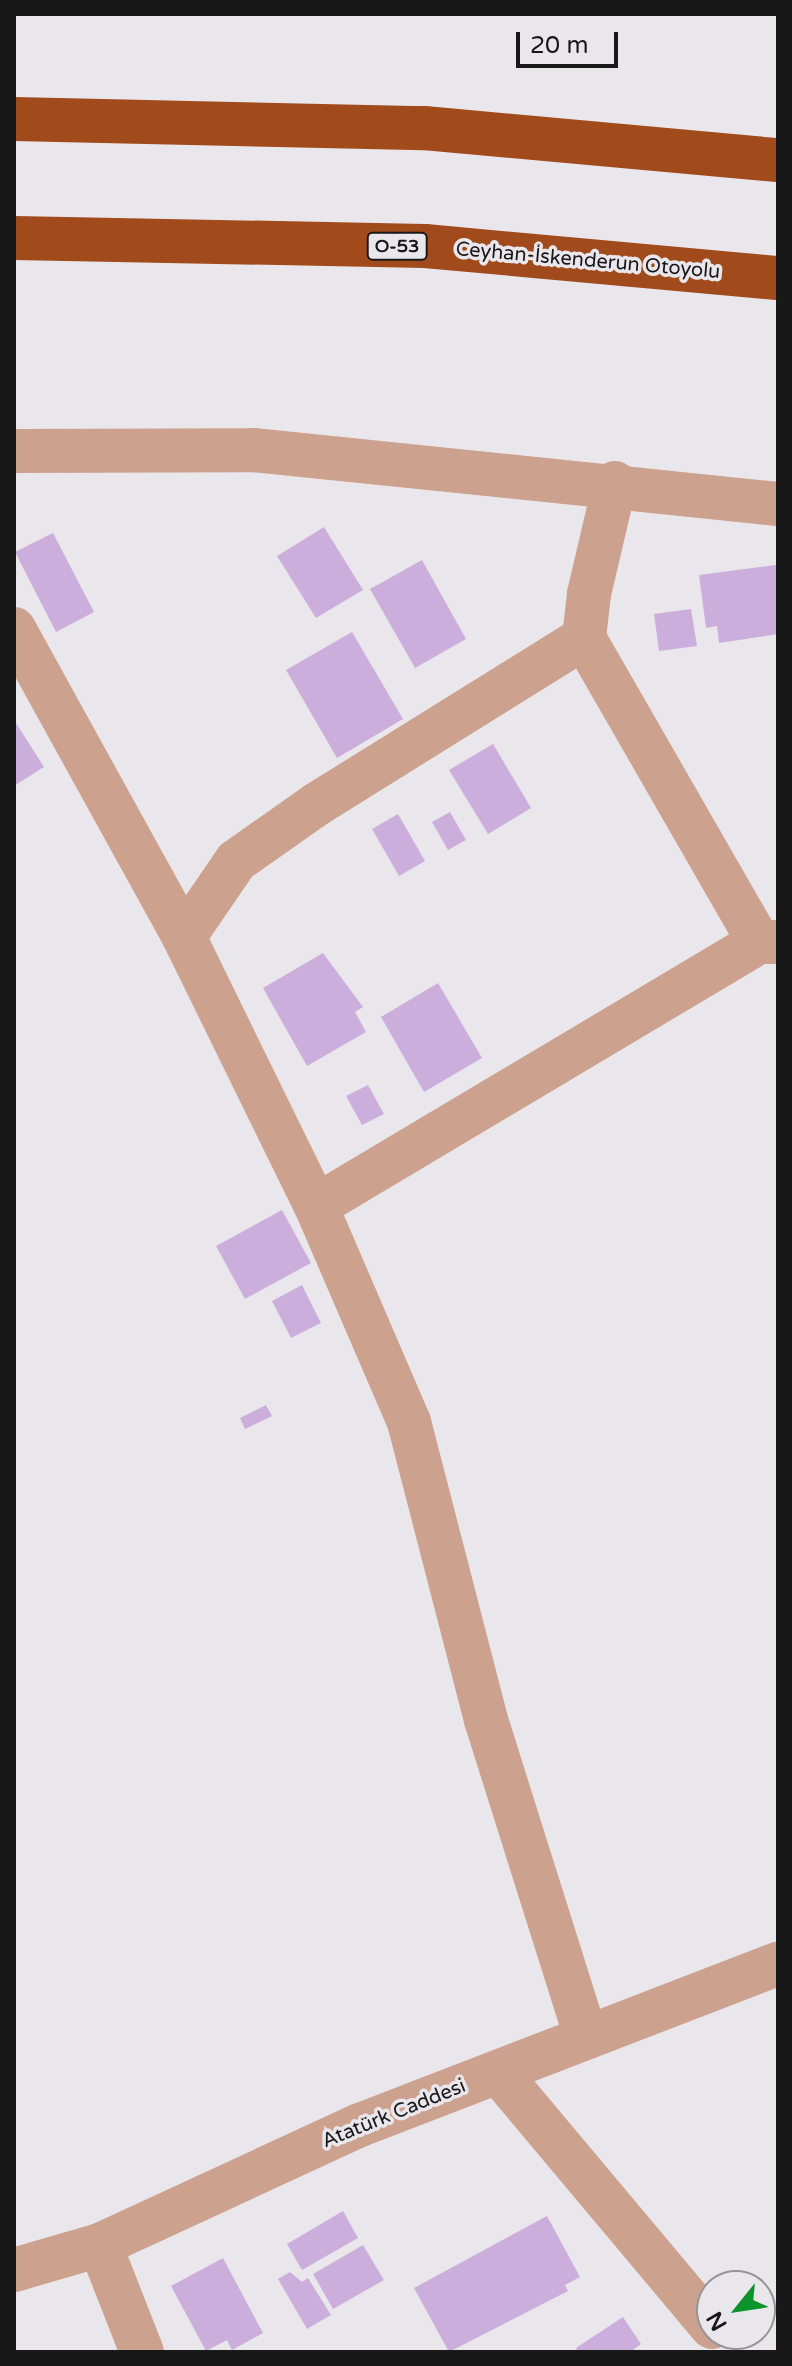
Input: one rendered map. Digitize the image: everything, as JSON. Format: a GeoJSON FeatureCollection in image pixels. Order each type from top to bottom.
{"type":"FeatureCollection","features":[{"type":"Feature","properties":{"kind":"highway"},"geometry":{"type":"LineString","coordinates":[[14,119],[424,128],[778,160]]}},
{"type":"Feature","properties":{"kind":"highway","name":"Ceyhan-İskenderun Otoyolu"},"geometry":{"type":"LineString","coordinates":[[14,238],[425,246],[778,278]]}},
{"type":"Feature","properties":{"kind":"street"},"geometry":{"type":"LineString","coordinates":[[14,451],[253,450],[615,483],[778,504]]}},
{"type":"Feature","properties":{"kind":"street"},"geometry":{"type":"LineString","coordinates":[[316,1206],[769,942],[584,638],[589,594],[615,483]]}},
{"type":"Feature","properties":{"kind":"street"},"geometry":{"type":"LineString","coordinates":[[14,629],[184,937],[316,1206],[409,1422],[486,1720],[586,2038]]}},
{"type":"Feature","properties":{"kind":"street"},"geometry":{"type":"LineString","coordinates":[[184,937],[236,861],[317,804],[584,638]]}},
{"type":"Feature","properties":{"kind":"street","name":"Atatürk Caddesi"},"geometry":{"type":"LineString","coordinates":[[14,2270],[100,2245],[360,2125],[778,1964]]}},
{"type":"Feature","properties":{"kind":"street"},"geometry":{"type":"LineString","coordinates":[[498,2072],[696,2308]]}},
{"type":"Feature","properties":{"kind":"street"},"geometry":{"type":"LineString","coordinates":[[100,2245],[142,2352]]}},
{"type":"Feature","properties":{"kind":"building"},"geometry":{"type":"Polygon","coordinates":[[[324,527],[363,590],[316,618],[277,556],[324,527]]]}},
{"type":"Feature","properties":{"kind":"building"},"geometry":{"type":"Polygon","coordinates":[[[53,533],[94,612],[56,632],[15,552],[53,533]]]}},
{"type":"Feature","properties":{"kind":"building"},"geometry":{"type":"Polygon","coordinates":[[[422,560],[466,639],[415,668],[370,589],[422,560]]]}},
{"type":"Feature","properties":{"kind":"building"},"geometry":{"type":"Polygon","coordinates":[[[776,565],[778,634],[719,643],[717,626],[706,628],[699,575],[776,565]]]}},
{"type":"Feature","properties":{"kind":"building"},"geometry":{"type":"Polygon","coordinates":[[[691,609],[697,646],[659,651],[654,614],[691,609]]]}},
{"type":"Feature","properties":{"kind":"building"},"geometry":{"type":"Polygon","coordinates":[[[352,632],[403,719],[337,758],[286,670],[352,632]]]}},
{"type":"Feature","properties":{"kind":"building"},"geometry":{"type":"Polygon","coordinates":[[[14,720],[44,767],[14,786],[14,720]]]}},
{"type":"Feature","properties":{"kind":"building"},"geometry":{"type":"Polygon","coordinates":[[[493,744],[531,808],[488,834],[449,770],[493,744]]]}},
{"type":"Feature","properties":{"kind":"building"},"geometry":{"type":"Polygon","coordinates":[[[450,812],[466,840],[448,850],[432,822],[450,812]]]}},
{"type":"Feature","properties":{"kind":"building"},"geometry":{"type":"Polygon","coordinates":[[[398,814],[425,861],[399,876],[372,829],[398,814]]]}},
{"type":"Feature","properties":{"kind":"building"},"geometry":{"type":"Polygon","coordinates":[[[323,953],[363,1007],[355,1012],[366,1032],[307,1066],[263,988],[323,953]]]}},
{"type":"Feature","properties":{"kind":"building"},"geometry":{"type":"Polygon","coordinates":[[[438,983],[482,1058],[424,1092],[381,1017],[438,983]]]}},
{"type":"Feature","properties":{"kind":"building"},"geometry":{"type":"Polygon","coordinates":[[[368,1085],[384,1114],[362,1125],[346,1096],[368,1085]]]}},
{"type":"Feature","properties":{"kind":"building"},"geometry":{"type":"Polygon","coordinates":[[[282,1210],[311,1263],[245,1299],[216,1246],[282,1210]]]}},
{"type":"Feature","properties":{"kind":"building"},"geometry":{"type":"Polygon","coordinates":[[[302,1285],[321,1323],[291,1338],[272,1301],[302,1285]]]}},
{"type":"Feature","properties":{"kind":"building"},"geometry":{"type":"Polygon","coordinates":[[[266,1405],[272,1416],[245,1429],[240,1418],[266,1405]]]}},
{"type":"Feature","properties":{"kind":"building"},"geometry":{"type":"Polygon","coordinates":[[[343,2211],[358,2238],[302,2270],[287,2244],[343,2211]]]}},
{"type":"Feature","properties":{"kind":"building"},"geometry":{"type":"Polygon","coordinates":[[[547,2216],[580,2277],[565,2285],[568,2291],[449,2352],[414,2288],[547,2216]]]}},
{"type":"Feature","properties":{"kind":"building"},"geometry":{"type":"Polygon","coordinates":[[[363,2245],[384,2280],[333,2309],[313,2274],[363,2245]]]}},
{"type":"Feature","properties":{"kind":"building"},"geometry":{"type":"Polygon","coordinates":[[[223,2258],[263,2333],[232,2350],[227,2340],[206,2351],[171,2286],[223,2258]]]}},
{"type":"Feature","properties":{"kind":"building"},"geometry":{"type":"Polygon","coordinates":[[[290,2272],[302,2282],[308,2278],[331,2315],[307,2329],[278,2279],[290,2272]]]}},
{"type":"Feature","properties":{"kind":"building"},"geometry":{"type":"Polygon","coordinates":[[[623,2317],[641,2344],[630,2352],[578,2352],[576,2348],[623,2317]]]}}]}
